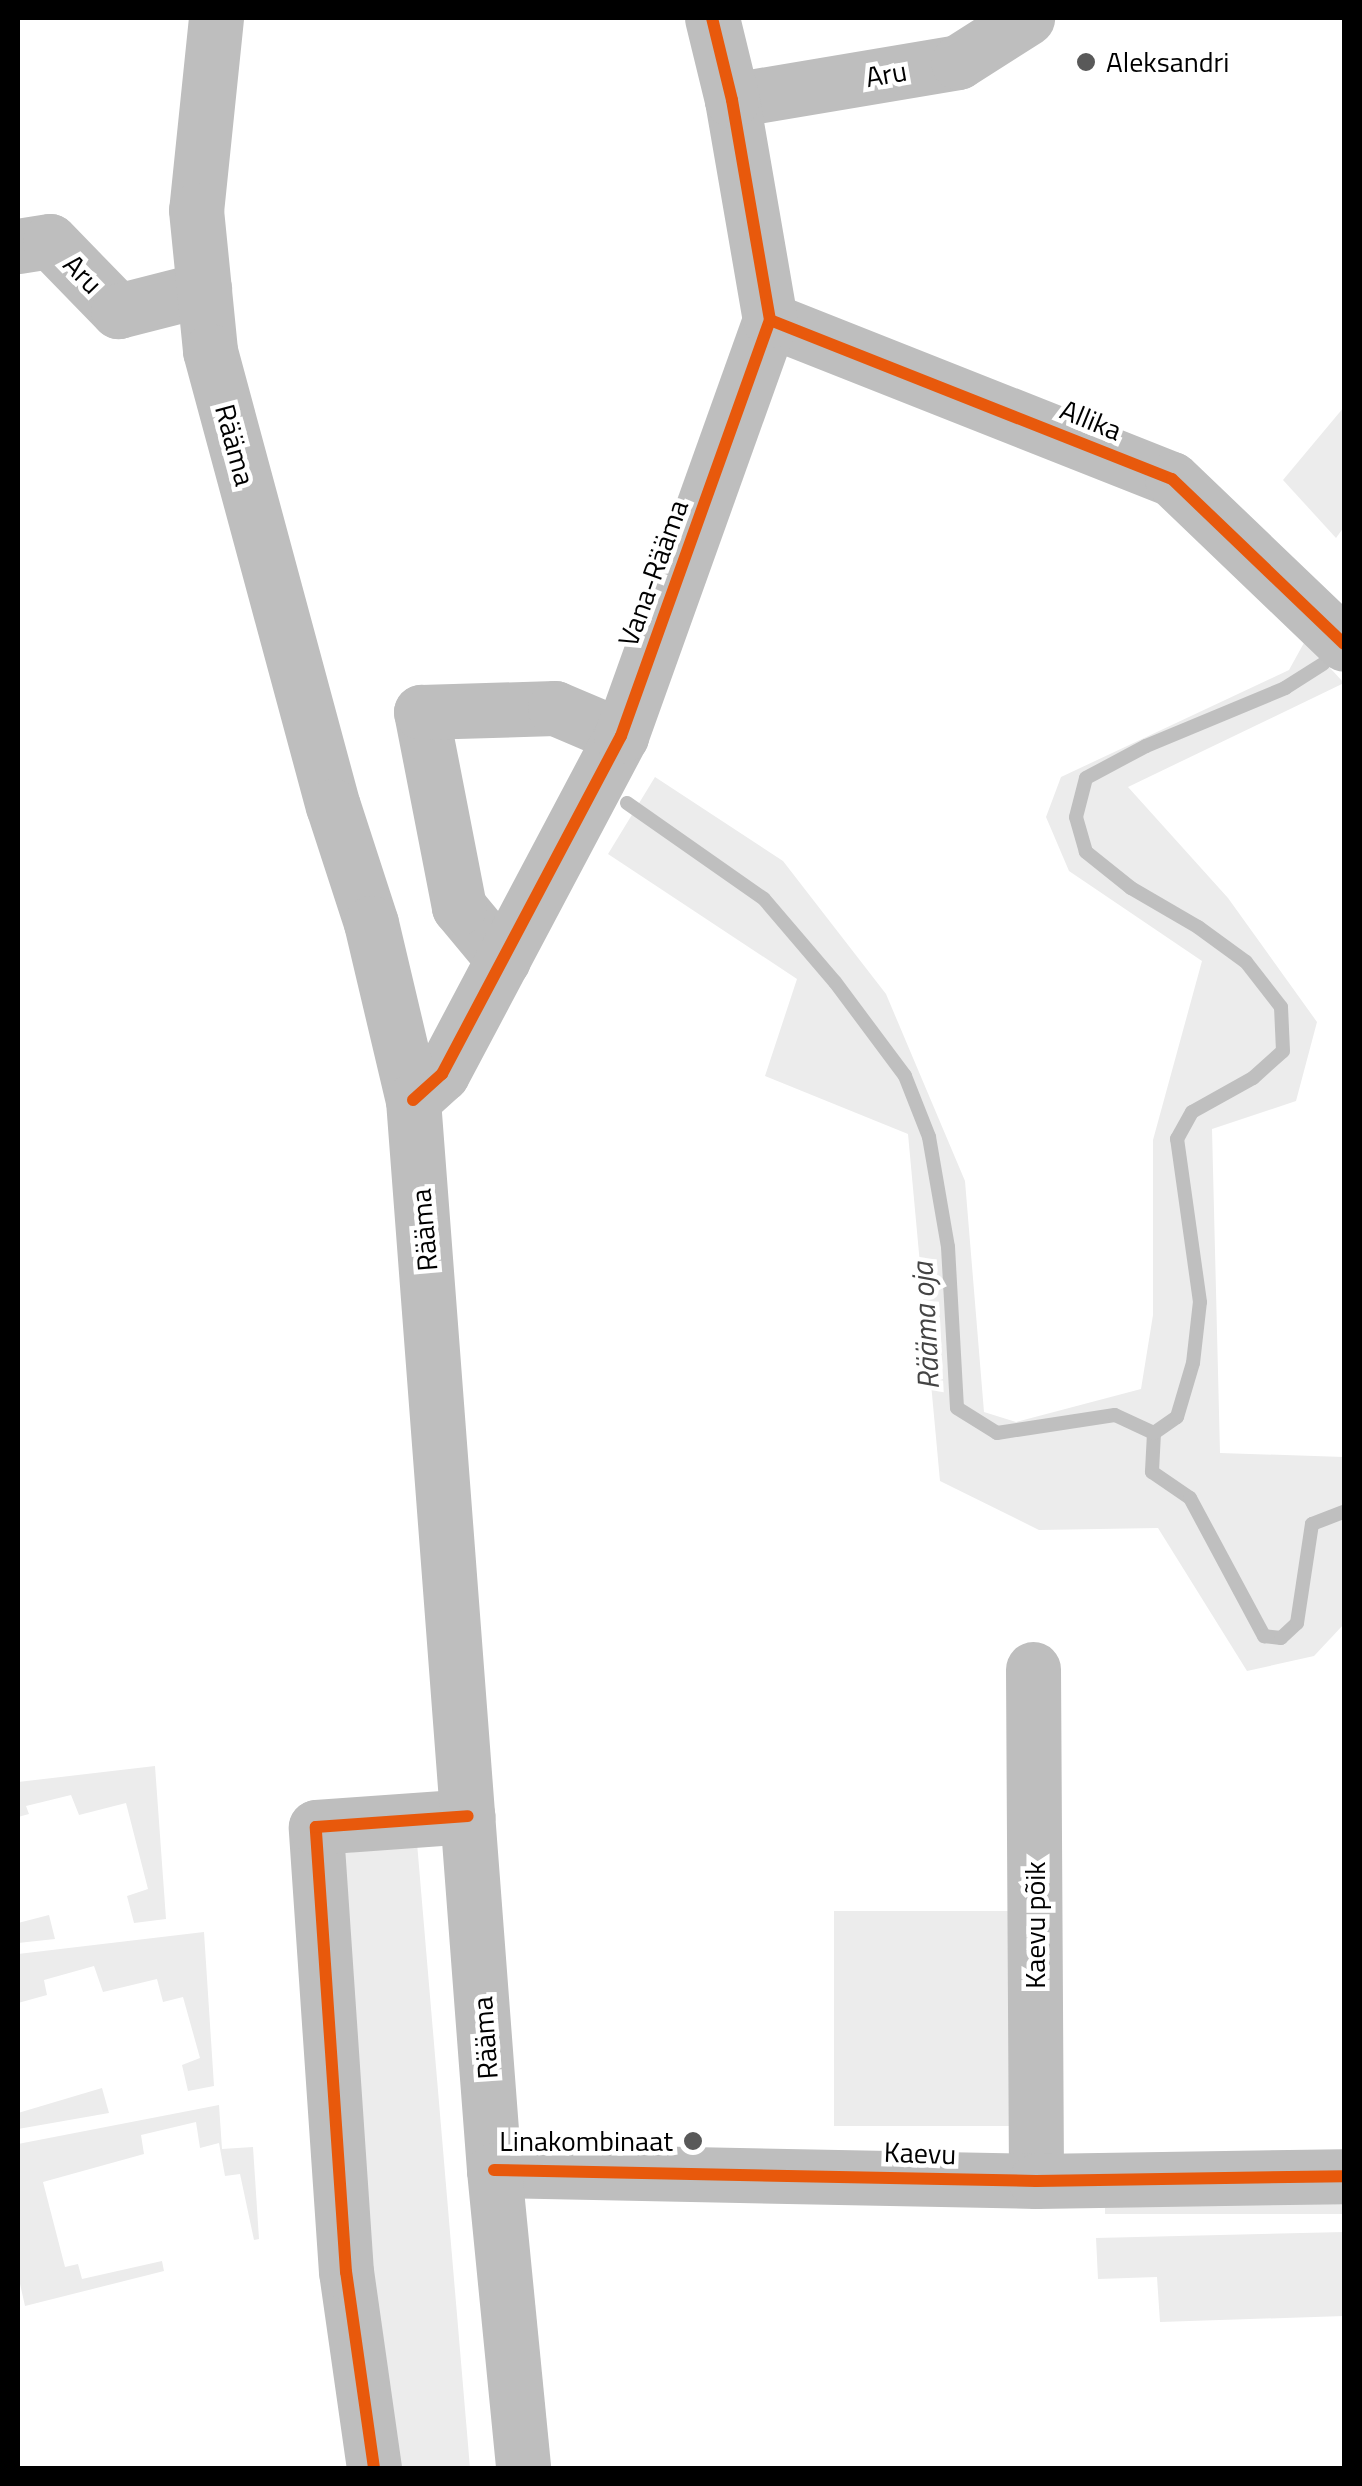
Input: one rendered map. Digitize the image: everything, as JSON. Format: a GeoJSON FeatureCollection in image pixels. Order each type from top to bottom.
{"type":"FeatureCollection","features":[{"type":"Feature","properties":{"kind":"street","name":"Rääma"},"geometry":{"type":"LineString","coordinates":[[216,18],[196,210],[210,351],[333,806],[371,923],[413,1100],[494,2170],[523,2468]]}},
{"type":"Feature","properties":{"kind":"street","name":"Vana-Rääma"},"geometry":{"type":"LineString","coordinates":[[413,1100],[442,1074],[621,736],[770,320],[732,100],[712,18]]}},
{"type":"Feature","properties":{"kind":"street","name":"Aru"},"geometry":{"type":"LineString","coordinates":[[732,100],[958,62],[1027,18]]}},
{"type":"Feature","properties":{"kind":"street","name":"Aru"},"geometry":{"type":"LineString","coordinates":[[18,246],[50,241],[120,326],[204,289]]}},
{"type":"Feature","properties":{"kind":"street","name":"Allika"},"geometry":{"type":"LineString","coordinates":[[770,320],[1172,480],[1344,644]]}},
{"type":"Feature","properties":{"kind":"street"},"geometry":{"type":"LineString","coordinates":[[503,960],[459,907],[421,712],[555,708],[621,736]]}},
{"type":"Feature","properties":{"kind":"street","name":"Kaevu põik"},"geometry":{"type":"LineString","coordinates":[[1033,1669],[1036,2181]]}},
{"type":"Feature","properties":{"kind":"street"},"geometry":{"type":"LineString","coordinates":[[374,2468],[346,2272],[316,1828],[468,1816]]}},
{"type":"Feature","properties":{"kind":"street","name":"Kaevu"},"geometry":{"type":"LineString","coordinates":[[494,2170],[1036,2181],[1344,2176]]}},
{"type":"Feature","properties":{"kind":"shaded area"},"geometry":{"type":"Polygon","coordinates":[[[1344,407],[1344,527],[1336,538],[1283,480],[1344,407]]]}},
{"type":"Feature","properties":{"kind":"shaded area"},"geometry":{"type":"Polygon","coordinates":[[[1305,641],[1344,683],[1128,787],[1228,898],[1317,1022],[1296,1101],[1212,1129],[1220,1453],[1344,1457],[1344,1624],[1314,1656],[1247,1671],[1158,1528],[1039,1530],[940,1481],[908,1134],[765,1076],[797,979],[608,854],[655,777],[783,861],[886,994],[965,1181],[984,1412],[1016,1422],[1141,1389],[1153,1315],[1153,1140],[1202,961],[1069,871],[1046,817],[1061,777],[1289,670],[1305,641]]]}},
{"type":"Feature","properties":{"kind":"shaded area"},"geometry":{"type":"Polygon","coordinates":[[[155,1766],[166,1919],[134,1923],[127,1896],[148,1889],[126,1803],[79,1815],[71,1795],[26,1806],[29,1814],[18,1817],[18,1782],[155,1766]]]}},
{"type":"Feature","properties":{"kind":"shaded area"},"geometry":{"type":"Polygon","coordinates":[[[417,1843],[470,2468],[394,2468],[381,2391],[333,1855],[417,1843]]]}},
{"type":"Feature","properties":{"kind":"shaded area"},"geometry":{"type":"Polygon","coordinates":[[[834,1911],[1018,1911],[1018,2126],[834,2126],[834,1911]]]}},
{"type":"Feature","properties":{"kind":"shaded area"},"geometry":{"type":"Polygon","coordinates":[[[49,1915],[55,1939],[18,1943],[18,1923],[49,1915]]]}},
{"type":"Feature","properties":{"kind":"shaded area"},"geometry":{"type":"Polygon","coordinates":[[[204,1932],[214,2086],[188,2091],[182,2065],[200,2058],[183,1997],[163,2002],[157,1979],[103,1992],[94,1966],[44,1980],[47,1995],[18,2003],[18,1954],[204,1932]]]}},
{"type":"Feature","properties":{"kind":"shaded area"},"geometry":{"type":"Polygon","coordinates":[[[102,2088],[109,2113],[18,2129],[18,2113],[102,2088]]]}},
{"type":"Feature","properties":{"kind":"shaded area"},"geometry":{"type":"Polygon","coordinates":[[[219,2105],[222,2149],[253,2147],[259,2239],[254,2240],[240,2174],[225,2176],[219,2143],[200,2148],[196,2122],[141,2135],[144,2154],[43,2182],[65,2267],[78,2264],[82,2279],[162,2261],[164,2271],[25,2306],[18,2275],[18,2144],[219,2105]]]}},
{"type":"Feature","properties":{"kind":"shaded area"},"geometry":{"type":"Polygon","coordinates":[[[1105,2198],[1344,2198],[1344,2214],[1105,2214],[1105,2198]]]}},
{"type":"Feature","properties":{"kind":"shaded area"},"geometry":{"type":"Polygon","coordinates":[[[1344,2232],[1344,2316],[1160,2322],[1157,2277],[1098,2279],[1096,2238],[1344,2232]]]}},
{"type":"Feature","properties":{"kind":"waterway"},"geometry":{"type":"LineString","coordinates":[[1154,1433],[1177,1417],[1193,1363],[1200,1302],[1177,1139],[1192,1112],[1253,1078],[1283,1051],[1281,1007],[1246,962],[1198,927],[1131,888],[1086,852],[1076,817],[1086,778],[1146,746],[1285,688],[1323,664]]}},
{"type":"Feature","properties":{"kind":"waterway","name":"Rääma oja"},"geometry":{"type":"LineString","coordinates":[[627,803],[764,899],[835,982],[905,1076],[929,1137],[948,1247],[957,1408],[997,1433],[1115,1415],[1154,1433],[1152,1472],[1190,1498],[1264,1636],[1281,1638],[1297,1623],[1312,1524],[1344,1512]]}},
{"type":"Feature","properties":{"kind":"cycle path"},"geometry":{"type":"LineString","coordinates":[[413,1100],[442,1074],[621,736],[770,320],[732,100],[712,18]]}},
{"type":"Feature","properties":{"kind":"cycle path"},"geometry":{"type":"LineString","coordinates":[[770,320],[1172,479],[1344,644]]}},
{"type":"Feature","properties":{"kind":"cycle path"},"geometry":{"type":"LineString","coordinates":[[374,2468],[346,2272],[316,1827],[468,1816]]}},
{"type":"Feature","properties":{"kind":"cycle path"},"geometry":{"type":"LineString","coordinates":[[494,2170],[1036,2181],[1344,2176]]}},
{"type":"Feature","properties":{"kind":"place","name":"Aleksandri"},"geometry":{"type":"Point","coordinates":[1086,62]}},
{"type":"Feature","properties":{"kind":"place","name":"Linakombinaat"},"geometry":{"type":"Point","coordinates":[693,2141]}}]}
